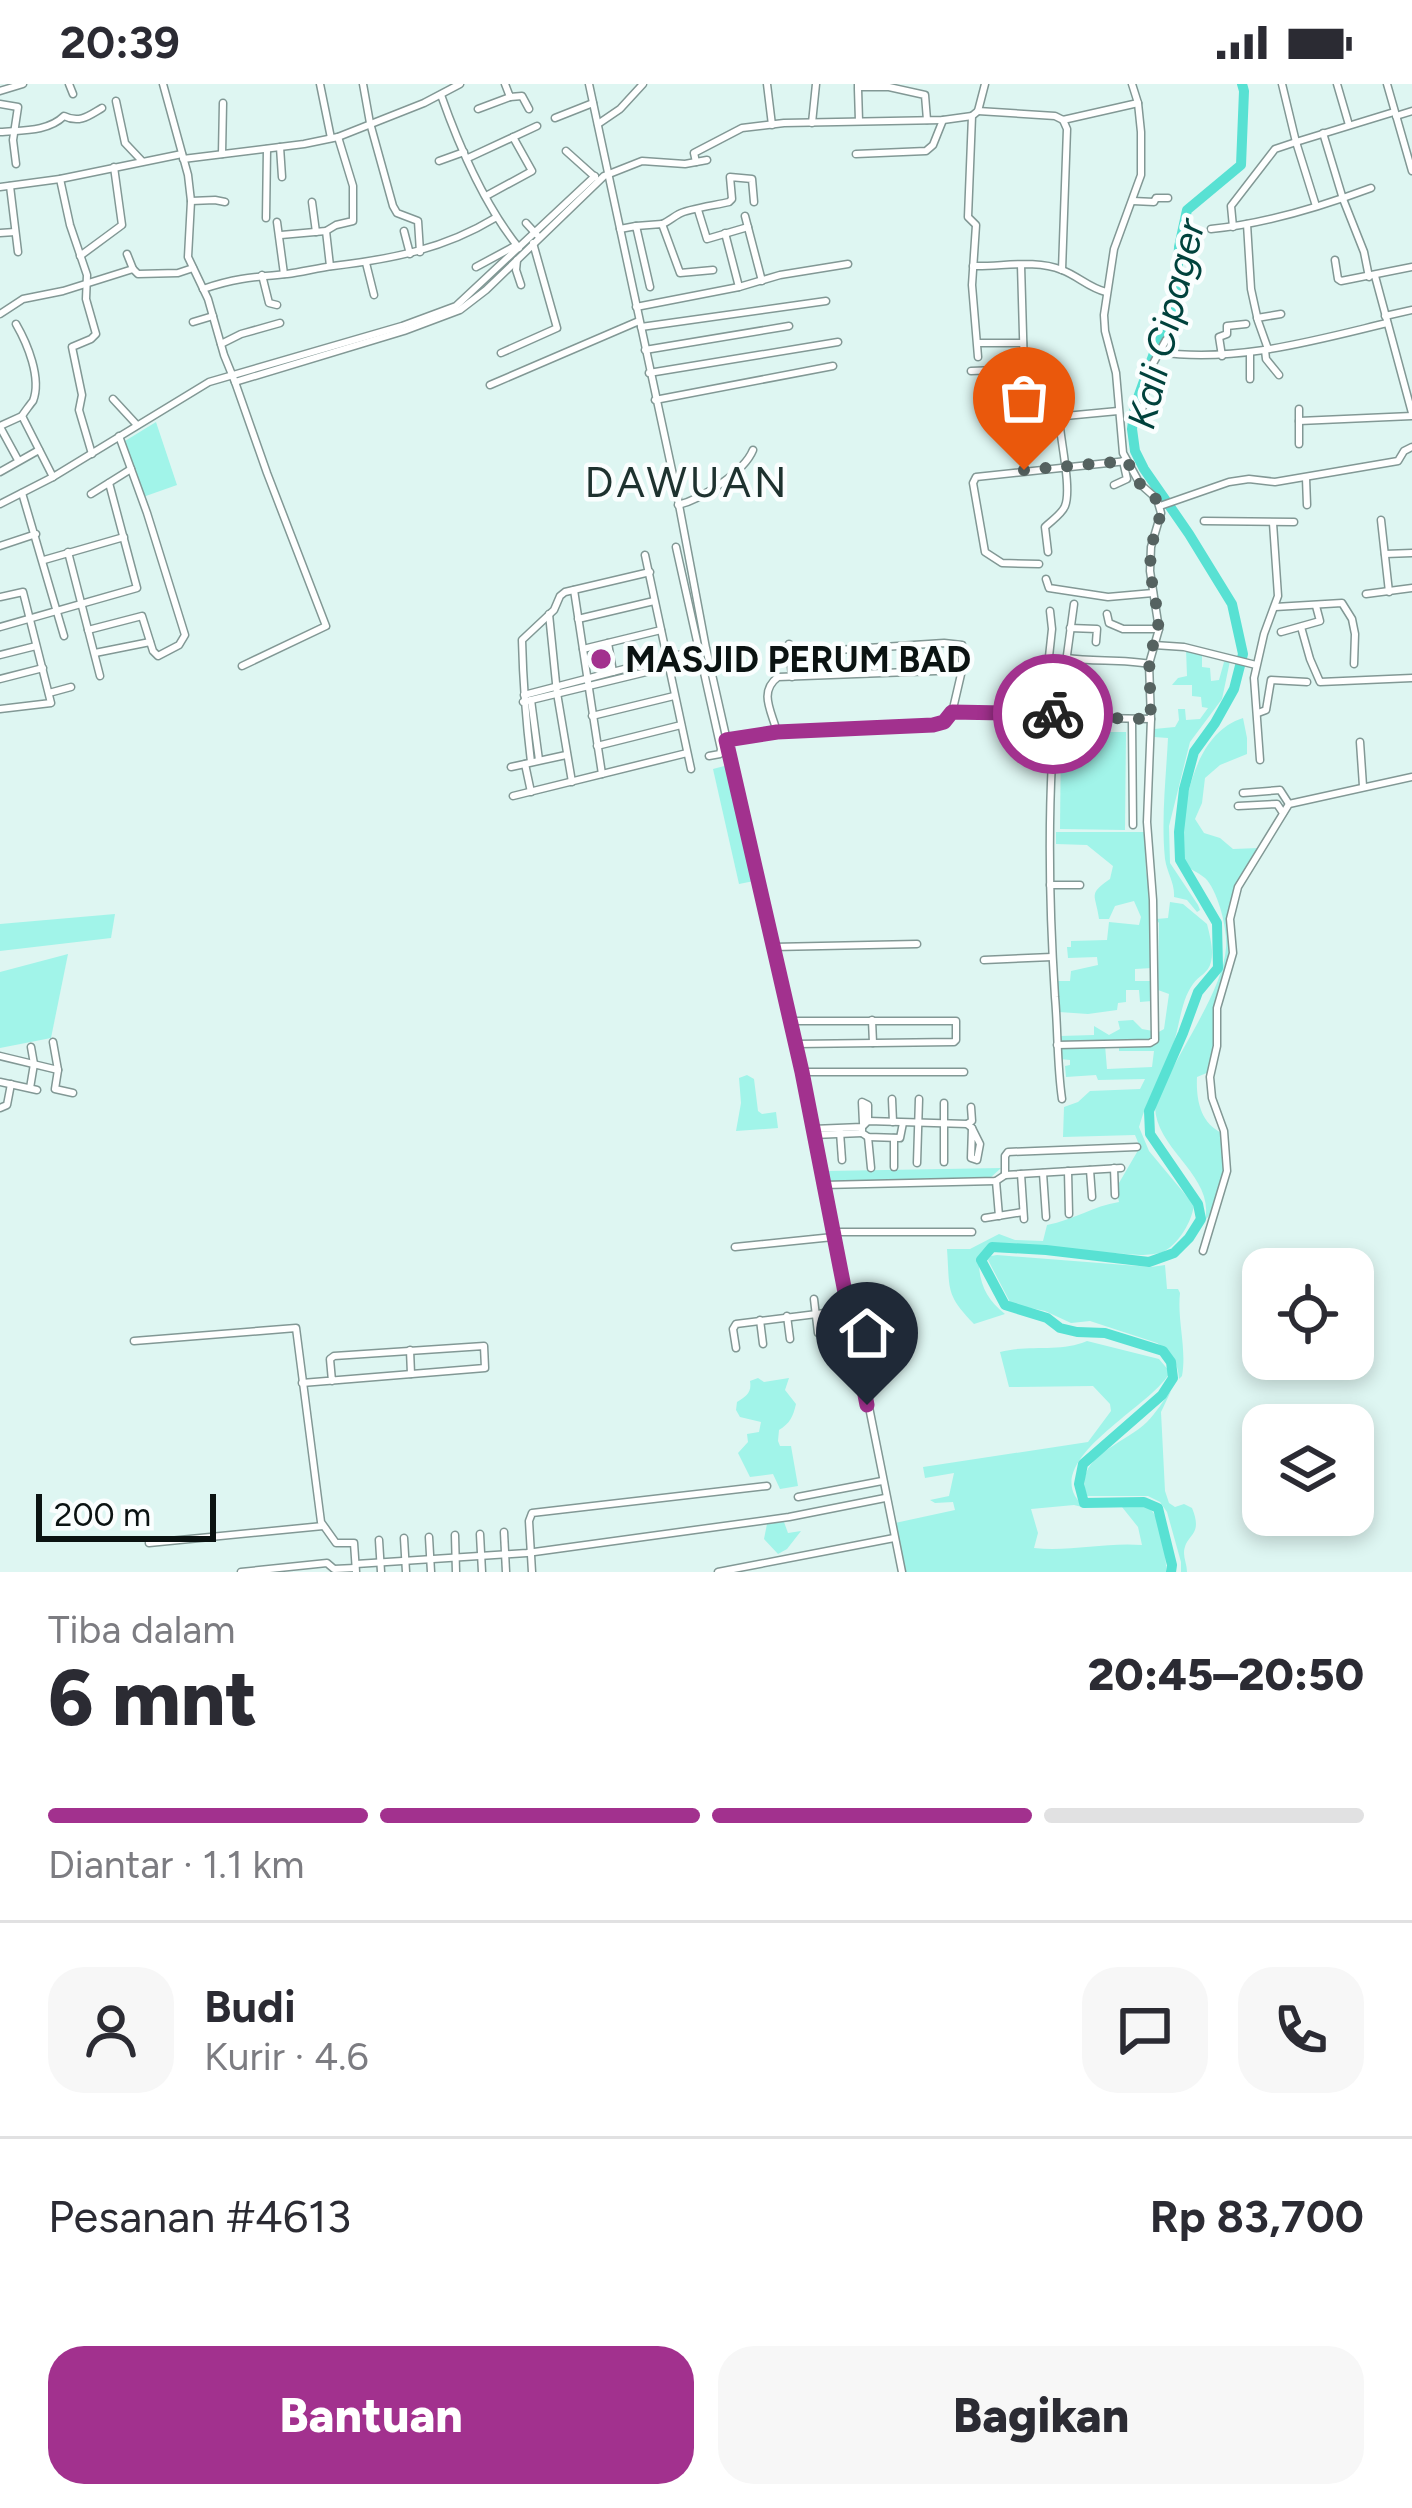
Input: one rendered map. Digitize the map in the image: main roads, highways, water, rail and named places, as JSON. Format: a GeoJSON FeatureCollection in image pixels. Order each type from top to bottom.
{"type":"FeatureCollection","features":[{"type":"Feature","properties":{"kind":"waterway","name":"Kali Cipager"},"geometry":{"type":"LineString","coordinates":[[1171,1572],[1158,1508],[1144,1502],[1084,1503],[1079,1484],[1083,1464],[1162,1395],[1173,1378],[1171,1362],[1163,1351],[1105,1333],[1060,1328],[1047,1318],[1005,1305],[981,1260],[992,1247],[1149,1262],[1174,1253],[1201,1219],[1198,1204],[1150,1134],[1149,1111],[1198,992],[1218,968],[1217,923],[1180,860],[1179,832],[1194,752],[1234,689],[1243,654],[1232,604],[1144,469],[1132,429],[1135,406],[1176,300],[1187,210],[1241,165],[1242,84]]}},
{"type":"Feature","properties":{"kind":"place","name":"MASJID PERUM BAD"},"geometry":{"type":"Point","coordinates":[601,659]}},
{"type":"Feature","properties":{"kind":"district","name":"DAWUAN"},"geometry":{"type":"Point","coordinates":[687,482]}}]}
